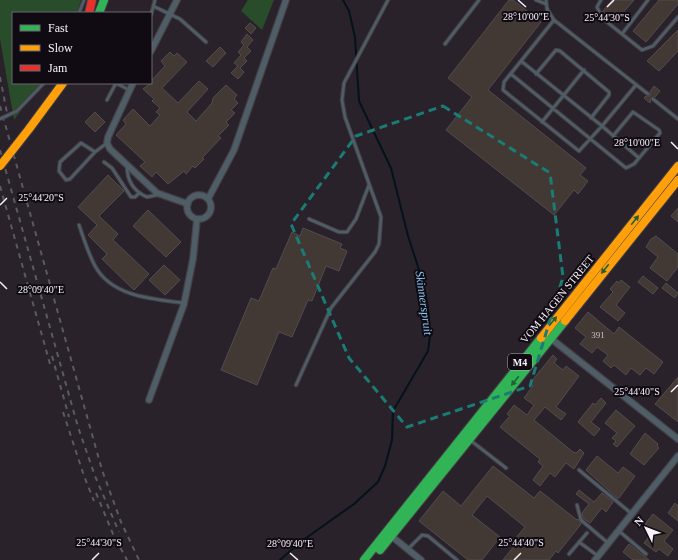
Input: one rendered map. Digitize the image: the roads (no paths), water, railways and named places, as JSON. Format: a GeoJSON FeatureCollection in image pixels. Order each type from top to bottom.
{"type":"FeatureCollection","features":[{"type":"Feature","properties":{"kind":"main road"},"geometry":{"type":"LineString","coordinates":[[89,12],[92,0]]}},
{"type":"Feature","properties":{"kind":"main road"},"geometry":{"type":"LineString","coordinates":[[99,12],[104,0]]}},
{"type":"Feature","properties":{"kind":"main road"},"geometry":{"type":"LineString","coordinates":[[0,158],[28,128],[56,84]]}},
{"type":"Feature","properties":{"kind":"main road"},"geometry":{"type":"LineString","coordinates":[[0,166],[62,84]]}},
{"type":"Feature","properties":{"kind":"main road","name":"VOM HAGEN STREET"},"geometry":{"type":"LineString","coordinates":[[364,560],[389,534],[468,439],[678,166]]}},
{"type":"Feature","properties":{"kind":"main road","name":"VOM HAGEN STREET"},"geometry":{"type":"LineString","coordinates":[[372,560],[389,534],[547,335],[677,184]]}},
{"type":"Feature","properties":{"kind":"street"},"geometry":{"type":"LineString","coordinates":[[152,49],[177,0]]}},
{"type":"Feature","properties":{"kind":"street"},"geometry":{"type":"LineString","coordinates":[[208,199],[234,150],[286,0]]}},
{"type":"Feature","properties":{"kind":"street"},"geometry":{"type":"LineString","coordinates":[[132,84],[108,137],[107,143],[112,153],[159,194],[188,204]]}},
{"type":"Feature","properties":{"kind":"street"},"geometry":{"type":"LineString","coordinates":[[203,196],[208,199],[211,204],[211,210],[208,216],[203,219],[197,219],[191,216],[187,210],[188,204],[191,198],[203,196]]}},
{"type":"Feature","properties":{"kind":"street"},"geometry":{"type":"LineString","coordinates":[[149,400],[184,304],[194,259],[197,219]]}},
{"type":"Feature","properties":{"kind":"street"},"geometry":{"type":"LineString","coordinates":[[547,335],[678,438]]}},
{"type":"Feature","properties":{"kind":"street"},"geometry":{"type":"LineString","coordinates":[[597,558],[678,456]]}},
{"type":"Feature","properties":{"kind":"street"},"geometry":{"type":"LineString","coordinates":[[389,534],[421,560]]}},
{"type":"Feature","properties":{"kind":"lane"},"geometry":{"type":"LineString","coordinates":[[79,12],[84,0]]}},
{"type":"Feature","properties":{"kind":"lane"},"geometry":{"type":"LineString","coordinates":[[152,12],[155,0]]}},
{"type":"Feature","properties":{"kind":"lane"},"geometry":{"type":"LineString","coordinates":[[296,385],[331,308],[375,252],[379,244],[381,217],[345,117],[342,100],[344,83],[388,0]]}},
{"type":"Feature","properties":{"kind":"lane"},"geometry":{"type":"LineString","coordinates":[[445,44],[479,0]]}},
{"type":"Feature","properties":{"kind":"lane"},"geometry":{"type":"LineString","coordinates":[[536,0],[546,4]]}},
{"type":"Feature","properties":{"kind":"lane"},"geometry":{"type":"LineString","coordinates":[[546,0],[546,4],[554,20],[648,94]]}},
{"type":"Feature","properties":{"kind":"lane"},"geometry":{"type":"LineString","coordinates":[[601,0],[596,7],[602,18],[642,50],[653,46],[678,17]]}},
{"type":"Feature","properties":{"kind":"lane"},"geometry":{"type":"LineString","coordinates":[[622,34],[648,0]]}},
{"type":"Feature","properties":{"kind":"lane"},"geometry":{"type":"LineString","coordinates":[[154,7],[180,19],[206,42]]}},
{"type":"Feature","properties":{"kind":"lane"},"geometry":{"type":"LineString","coordinates":[[554,20],[504,82],[503,90],[577,151],[581,150],[591,139],[636,85]]}},
{"type":"Feature","properties":{"kind":"lane"},"geometry":{"type":"LineString","coordinates":[[536,74],[558,50],[584,70],[609,92],[610,95],[591,118]]}},
{"type":"Feature","properties":{"kind":"lane"},"geometry":{"type":"LineString","coordinates":[[521,61],[602,126],[639,158]]}},
{"type":"Feature","properties":{"kind":"lane"},"geometry":{"type":"LineString","coordinates":[[542,122],[584,70]]}},
{"type":"Feature","properties":{"kind":"lane"},"geometry":{"type":"LineString","coordinates":[[511,74],[626,168],[629,168],[639,158],[658,135],[659,130],[633,112],[614,136]]}},
{"type":"Feature","properties":{"kind":"lane"},"geometry":{"type":"LineString","coordinates":[[0,119],[17,111],[43,84]]}},
{"type":"Feature","properties":{"kind":"lane"},"geometry":{"type":"LineString","coordinates":[[107,100],[115,84]]}},
{"type":"Feature","properties":{"kind":"lane"},"geometry":{"type":"LineString","coordinates":[[118,84],[129,90]]}},
{"type":"Feature","properties":{"kind":"lane"},"geometry":{"type":"LineString","coordinates":[[653,99],[678,119]]}},
{"type":"Feature","properties":{"kind":"lane"},"geometry":{"type":"LineString","coordinates":[[95,152],[81,143],[60,162],[59,171],[63,177],[68,180],[95,152],[107,143]]}},
{"type":"Feature","properties":{"kind":"lane"},"geometry":{"type":"LineString","coordinates":[[104,162],[112,168],[131,197],[135,197],[139,193]]}},
{"type":"Feature","properties":{"kind":"lane"},"geometry":{"type":"LineString","coordinates":[[126,166],[128,179],[139,193],[147,197],[159,194]]}},
{"type":"Feature","properties":{"kind":"lane"},"geometry":{"type":"LineString","coordinates":[[309,219],[339,232],[347,232],[356,219],[370,184]]}},
{"type":"Feature","properties":{"kind":"lane"},"geometry":{"type":"LineString","coordinates":[[79,226],[95,267],[104,277],[131,295],[184,304]]}},
{"type":"Feature","properties":{"kind":"lane"},"geometry":{"type":"LineString","coordinates":[[468,439],[506,468]]}},
{"type":"Feature","properties":{"kind":"lane"},"geometry":{"type":"LineString","coordinates":[[579,470],[632,514]]}},
{"type":"Feature","properties":{"kind":"lane"},"geometry":{"type":"LineString","coordinates":[[577,505],[581,520],[609,543]]}},
{"type":"Feature","properties":{"kind":"lane"},"geometry":{"type":"LineString","coordinates":[[618,531],[646,554]]}},
{"type":"Feature","properties":{"kind":"lane"},"geometry":{"type":"LineString","coordinates":[[569,554],[587,533]]}},
{"type":"Feature","properties":{"kind":"lane"},"geometry":{"type":"LineString","coordinates":[[408,549],[422,535],[428,536],[458,560]]}},
{"type":"Feature","properties":{"kind":"lane"},"geometry":{"type":"LineString","coordinates":[[579,542],[597,558]]}},
{"type":"Feature","properties":{"kind":"waterway","name":"Skinnerspruit"},"geometry":{"type":"LineString","coordinates":[[280,560],[299,543],[354,504],[378,482],[385,466],[392,440],[393,411],[428,351],[430,336],[428,307],[423,282],[408,236],[391,168],[359,101],[355,37],[349,11],[343,0]]}},
{"type":"Feature","properties":{"kind":"railway"},"geometry":{"type":"LineString","coordinates":[[0,77],[7,113]]}},
{"type":"Feature","properties":{"kind":"railway"},"geometry":{"type":"LineString","coordinates":[[0,106],[102,470],[121,522],[139,560]]}},
{"type":"Feature","properties":{"kind":"railway"},"geometry":{"type":"LineString","coordinates":[[0,150],[78,427],[95,476],[119,532]]}},
{"type":"Feature","properties":{"kind":"railway"},"geometry":{"type":"LineString","coordinates":[[0,186],[50,364]]}},
{"type":"Feature","properties":{"kind":"railway"},"geometry":{"type":"LineString","coordinates":[[52,356],[69,417]]}},
{"type":"Feature","properties":{"kind":"railway"},"geometry":{"type":"LineString","coordinates":[[63,412],[84,476],[94,501]]}},
{"type":"Feature","properties":{"kind":"railway"},"geometry":{"type":"LineString","coordinates":[[96,493],[113,534],[127,560]]}}]}
